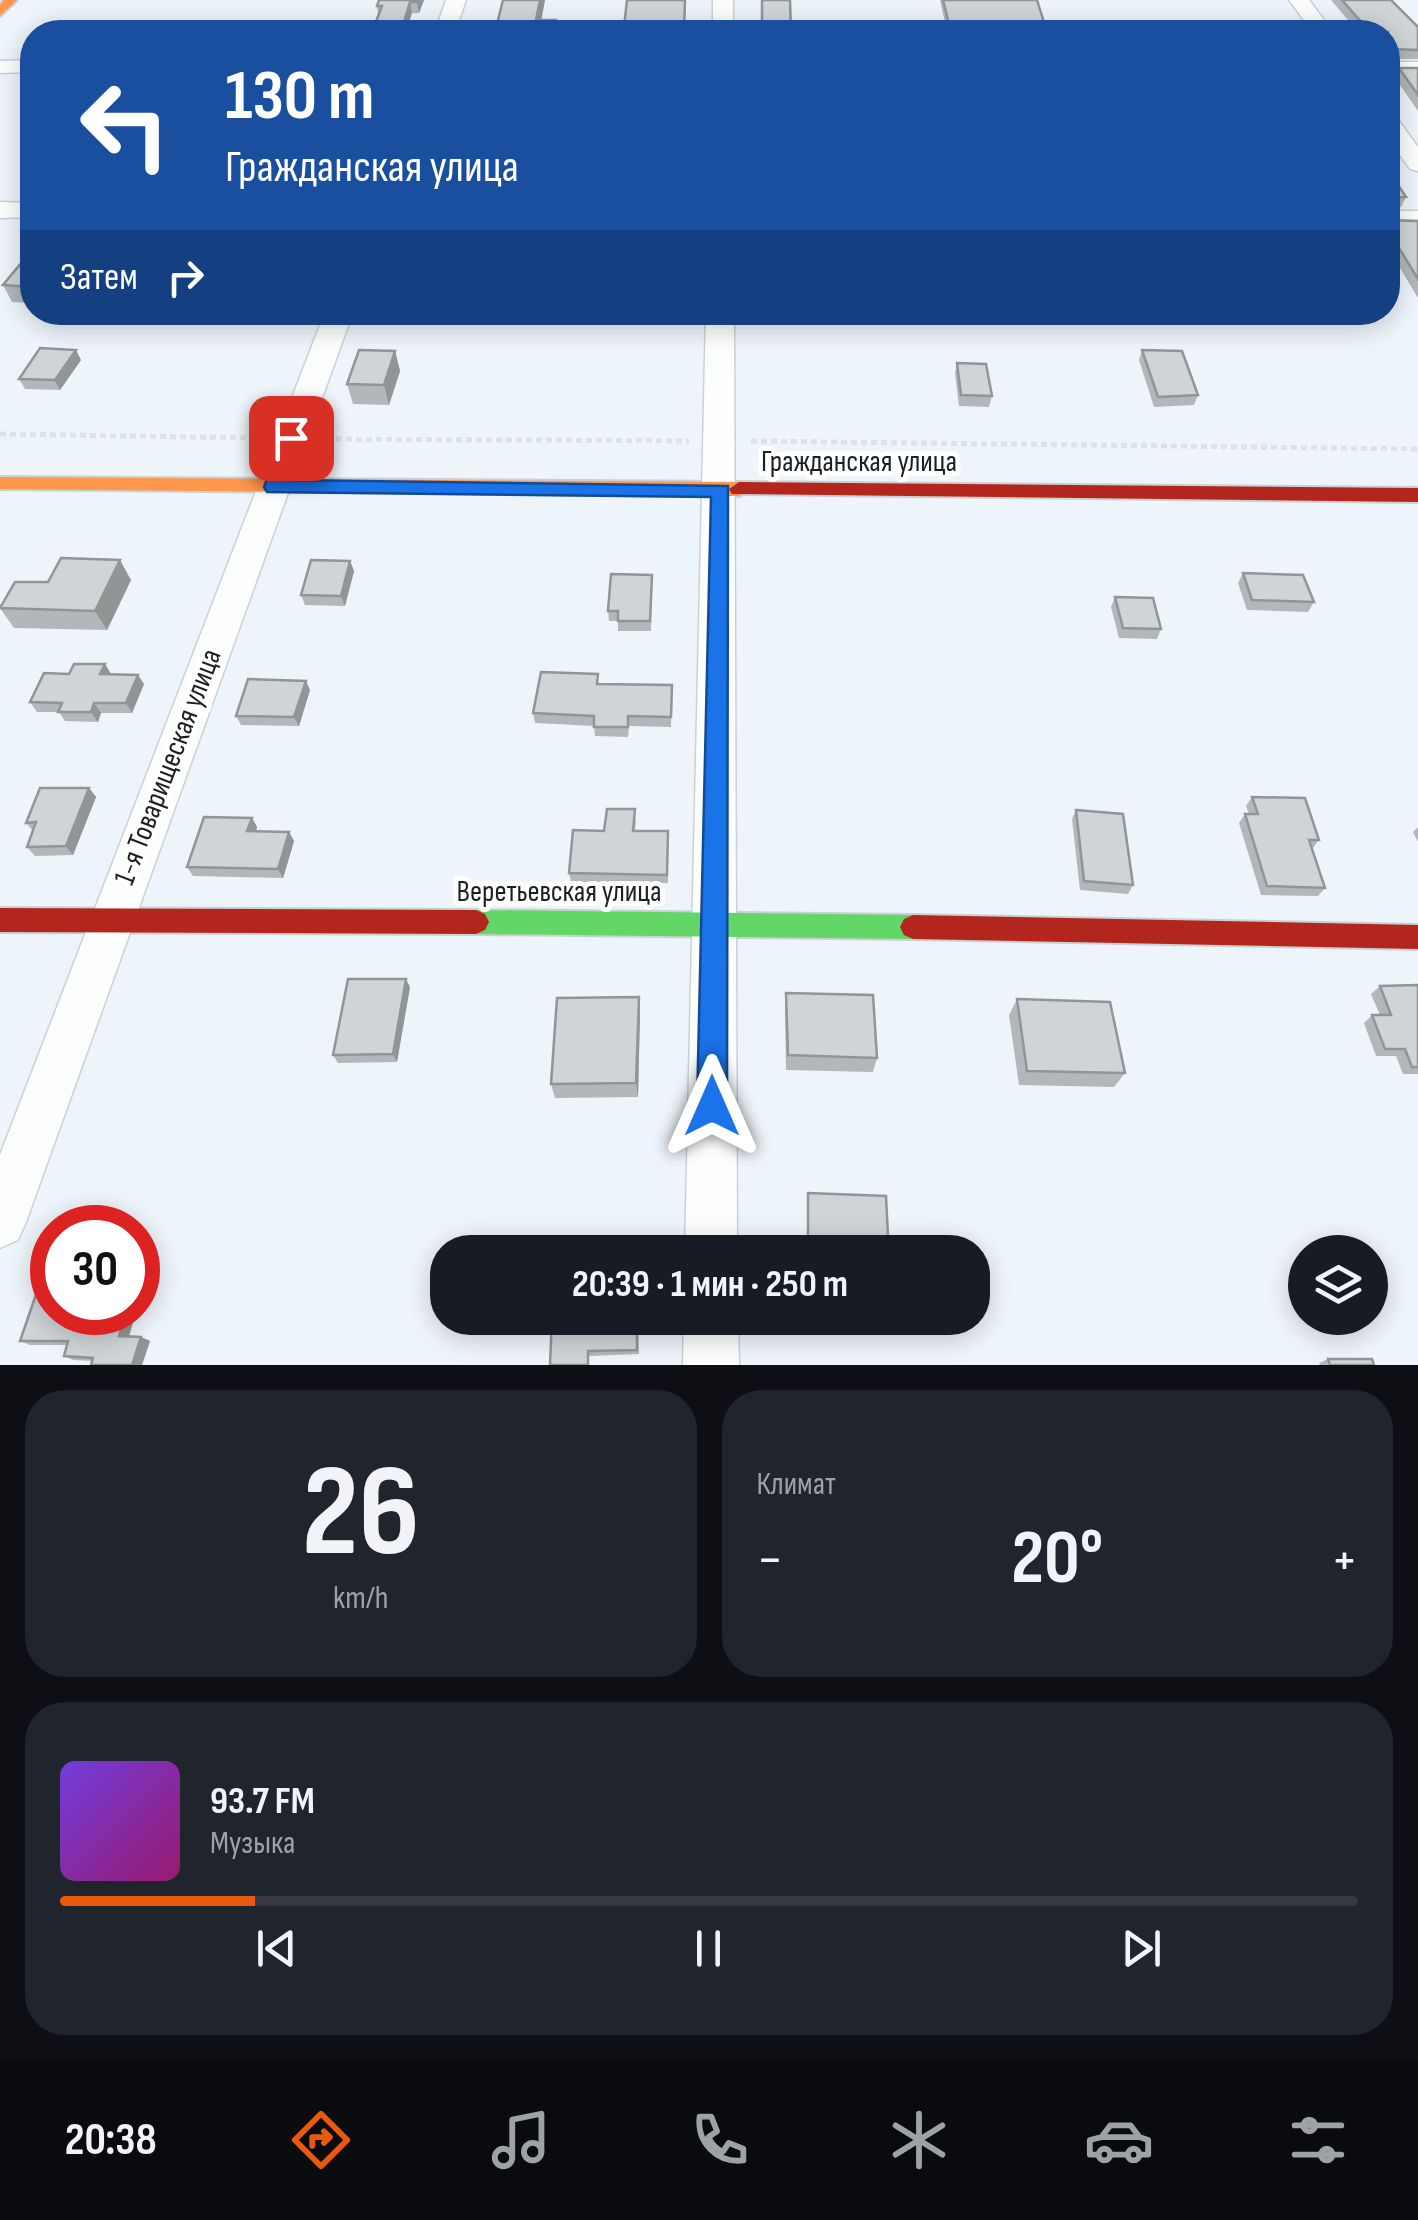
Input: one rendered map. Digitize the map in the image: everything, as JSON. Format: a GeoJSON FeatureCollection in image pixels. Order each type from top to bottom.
{"type":"FeatureCollection","features":[{"type":"Feature","properties":{"kind":"main road"},"geometry":{"type":"LineString","coordinates":[[0,12],[10,0]]}},
{"type":"Feature","properties":{"kind":"main road","name":"Гражданская улица"},"geometry":{"type":"LineString","coordinates":[[0,483],[1418,495]]}},
{"type":"Feature","properties":{"kind":"main road","name":"Веретьевская улица"},"geometry":{"type":"LineString","coordinates":[[0,920],[713,922],[1418,937]]}},
{"type":"Feature","properties":{"kind":"street"},"geometry":{"type":"LineString","coordinates":[[1400,139],[1418,164]]}},
{"type":"Feature","properties":{"kind":"street","name":"1-я Товарищеская улица"},"geometry":{"type":"LineString","coordinates":[[0,1222],[334,325]]}},
{"type":"Feature","properties":{"kind":"street"},"geometry":{"type":"LineString","coordinates":[[711,1235],[720,325]]}},
{"type":"Feature","properties":{"kind":"street"},"geometry":{"type":"LineString","coordinates":[[710,1365],[711,1335]]}},
{"type":"Feature","properties":{"kind":"building"},"geometry":{"type":"Polygon","coordinates":[[[379,0],[418,0],[410,2],[405,20],[377,20],[382,6],[377,6],[379,0]]]}},
{"type":"Feature","properties":{"kind":"building"},"geometry":{"type":"Polygon","coordinates":[[[503,0],[540,0],[536,20],[498,20],[503,0]]]}},
{"type":"Feature","properties":{"kind":"building"},"geometry":{"type":"Polygon","coordinates":[[[627,0],[685,0],[684,20],[625,20],[627,0]]]}},
{"type":"Feature","properties":{"kind":"building"},"geometry":{"type":"Polygon","coordinates":[[[762,0],[790,0],[791,20],[762,20],[762,0]]]}},
{"type":"Feature","properties":{"kind":"building"},"geometry":{"type":"Polygon","coordinates":[[[943,0],[1037,0],[1043,20],[948,20],[943,0]]]}},
{"type":"Feature","properties":{"kind":"building"},"geometry":{"type":"Polygon","coordinates":[[[1342,0],[1391,0],[1418,27],[1418,50],[1400,49],[1400,20],[1360,20],[1342,0]]]}},
{"type":"Feature","properties":{"kind":"building"},"geometry":{"type":"Polygon","coordinates":[[[1400,68],[1418,68],[1418,95],[1400,69],[1400,68]]]}},
{"type":"Feature","properties":{"kind":"building"},"geometry":{"type":"Polygon","coordinates":[[[1400,220],[1418,221],[1418,279],[1400,250],[1400,220]]]}},
{"type":"Feature","properties":{"kind":"building"},"geometry":{"type":"Polygon","coordinates":[[[20,264],[20,286],[3,285],[20,264]]]}},
{"type":"Feature","properties":{"kind":"building"},"geometry":{"type":"Polygon","coordinates":[[[40,348],[76,350],[55,380],[19,379],[40,348]]]}},
{"type":"Feature","properties":{"kind":"building"},"geometry":{"type":"Polygon","coordinates":[[[359,350],[395,351],[384,385],[347,384],[359,350]]]}},
{"type":"Feature","properties":{"kind":"building"},"geometry":{"type":"Polygon","coordinates":[[[1142,350],[1182,351],[1198,395],[1158,397],[1142,350]]]}},
{"type":"Feature","properties":{"kind":"building"},"geometry":{"type":"Polygon","coordinates":[[[957,363],[986,364],[992,396],[961,395],[957,363]]]}},
{"type":"Feature","properties":{"kind":"building"},"geometry":{"type":"Polygon","coordinates":[[[61,558],[120,560],[95,611],[0,608],[15,582],[48,582],[61,558]]]}},
{"type":"Feature","properties":{"kind":"building"},"geometry":{"type":"Polygon","coordinates":[[[311,560],[350,561],[341,596],[301,595],[311,560]]]}},
{"type":"Feature","properties":{"kind":"building"},"geometry":{"type":"Polygon","coordinates":[[[1243,573],[1303,575],[1314,602],[1252,600],[1243,573]]]}},
{"type":"Feature","properties":{"kind":"building"},"geometry":{"type":"Polygon","coordinates":[[[611,574],[652,575],[650,621],[618,621],[618,611],[608,611],[611,574]]]}},
{"type":"Feature","properties":{"kind":"building"},"geometry":{"type":"Polygon","coordinates":[[[1115,597],[1153,598],[1161,629],[1123,628],[1115,597]]]}},
{"type":"Feature","properties":{"kind":"building"},"geometry":{"type":"Polygon","coordinates":[[[74,664],[105,664],[100,674],[138,675],[126,703],[94,703],[91,712],[58,712],[62,703],[30,702],[44,673],[69,674],[74,664]]]}},
{"type":"Feature","properties":{"kind":"building"},"geometry":{"type":"Polygon","coordinates":[[[541,672],[598,674],[597,684],[672,685],[671,717],[628,716],[628,727],[594,727],[594,716],[533,713],[541,672]]]}},
{"type":"Feature","properties":{"kind":"building"},"geometry":{"type":"Polygon","coordinates":[[[248,679],[306,681],[294,717],[236,716],[248,679]]]}},
{"type":"Feature","properties":{"kind":"building"},"geometry":{"type":"Polygon","coordinates":[[[40,788],[89,788],[66,846],[27,847],[36,822],[26,823],[40,788]]]}},
{"type":"Feature","properties":{"kind":"building"},"geometry":{"type":"Polygon","coordinates":[[[1252,797],[1305,798],[1319,840],[1309,840],[1325,888],[1267,886],[1245,814],[1258,814],[1252,797]]]}},
{"type":"Feature","properties":{"kind":"building"},"geometry":{"type":"Polygon","coordinates":[[[607,809],[635,809],[633,831],[668,831],[667,875],[569,873],[573,830],[604,831],[607,809]]]}},
{"type":"Feature","properties":{"kind":"building"},"geometry":{"type":"Polygon","coordinates":[[[1076,810],[1123,814],[1133,885],[1084,881],[1076,810]]]}},
{"type":"Feature","properties":{"kind":"building"},"geometry":{"type":"Polygon","coordinates":[[[204,817],[252,818],[247,831],[289,832],[278,869],[187,867],[204,817]]]}},
{"type":"Feature","properties":{"kind":"building"},"geometry":{"type":"Polygon","coordinates":[[[348,979],[406,979],[393,1054],[333,1055],[348,979]]]}},
{"type":"Feature","properties":{"kind":"building"},"geometry":{"type":"Polygon","coordinates":[[[1418,985],[1418,1067],[1412,1067],[1405,1049],[1385,1049],[1372,1015],[1391,1015],[1380,986],[1418,985]]]}},
{"type":"Feature","properties":{"kind":"building"},"geometry":{"type":"Polygon","coordinates":[[[786,993],[873,995],[877,1058],[788,1055],[786,993]]]}},
{"type":"Feature","properties":{"kind":"building"},"geometry":{"type":"Polygon","coordinates":[[[639,997],[636,1083],[551,1084],[557,998],[639,997]]]}},
{"type":"Feature","properties":{"kind":"building"},"geometry":{"type":"Polygon","coordinates":[[[1017,999],[1110,1002],[1125,1073],[1027,1071],[1017,999]]]}},
{"type":"Feature","properties":{"kind":"building"},"geometry":{"type":"Polygon","coordinates":[[[808,1193],[886,1196],[888,1235],[808,1235],[808,1193]]]}},
{"type":"Feature","properties":{"kind":"building"},"geometry":{"type":"Polygon","coordinates":[[[30,1312],[30,1335],[141,1337],[132,1365],[91,1365],[93,1358],[64,1356],[68,1341],[20,1341],[30,1312]]]}},
{"type":"Feature","properties":{"kind":"building"},"geometry":{"type":"Polygon","coordinates":[[[551,1335],[637,1335],[637,1350],[588,1351],[588,1365],[550,1365],[551,1335]]]}},
{"type":"Feature","properties":{"kind":"building"},"geometry":{"type":"Polygon","coordinates":[[[1328,1359],[1372,1359],[1374,1365],[1330,1365],[1328,1359]]]}},
{"type":"Feature","properties":{"kind":"traffic: fast"},"geometry":{"type":"LineString","coordinates":[[476,922],[913,927]]}},
{"type":"Feature","properties":{"kind":"traffic: slow"},"geometry":{"type":"LineString","coordinates":[[0,12],[11,0]]}},
{"type":"Feature","properties":{"kind":"traffic: slow"},"geometry":{"type":"LineString","coordinates":[[0,483],[739,489]]}},
{"type":"Feature","properties":{"kind":"traffic: jam"},"geometry":{"type":"LineString","coordinates":[[739,489],[1418,495]]}},
{"type":"Feature","properties":{"kind":"traffic: jam"},"geometry":{"type":"LineString","coordinates":[[0,920],[476,922]]}},
{"type":"Feature","properties":{"kind":"traffic: jam"},"geometry":{"type":"LineString","coordinates":[[913,927],[1418,937]]}},
{"type":"Feature","properties":{"kind":"route"},"geometry":{"type":"LineString","coordinates":[[291,438],[274,487],[721,491],[712,1106]]}}]}
